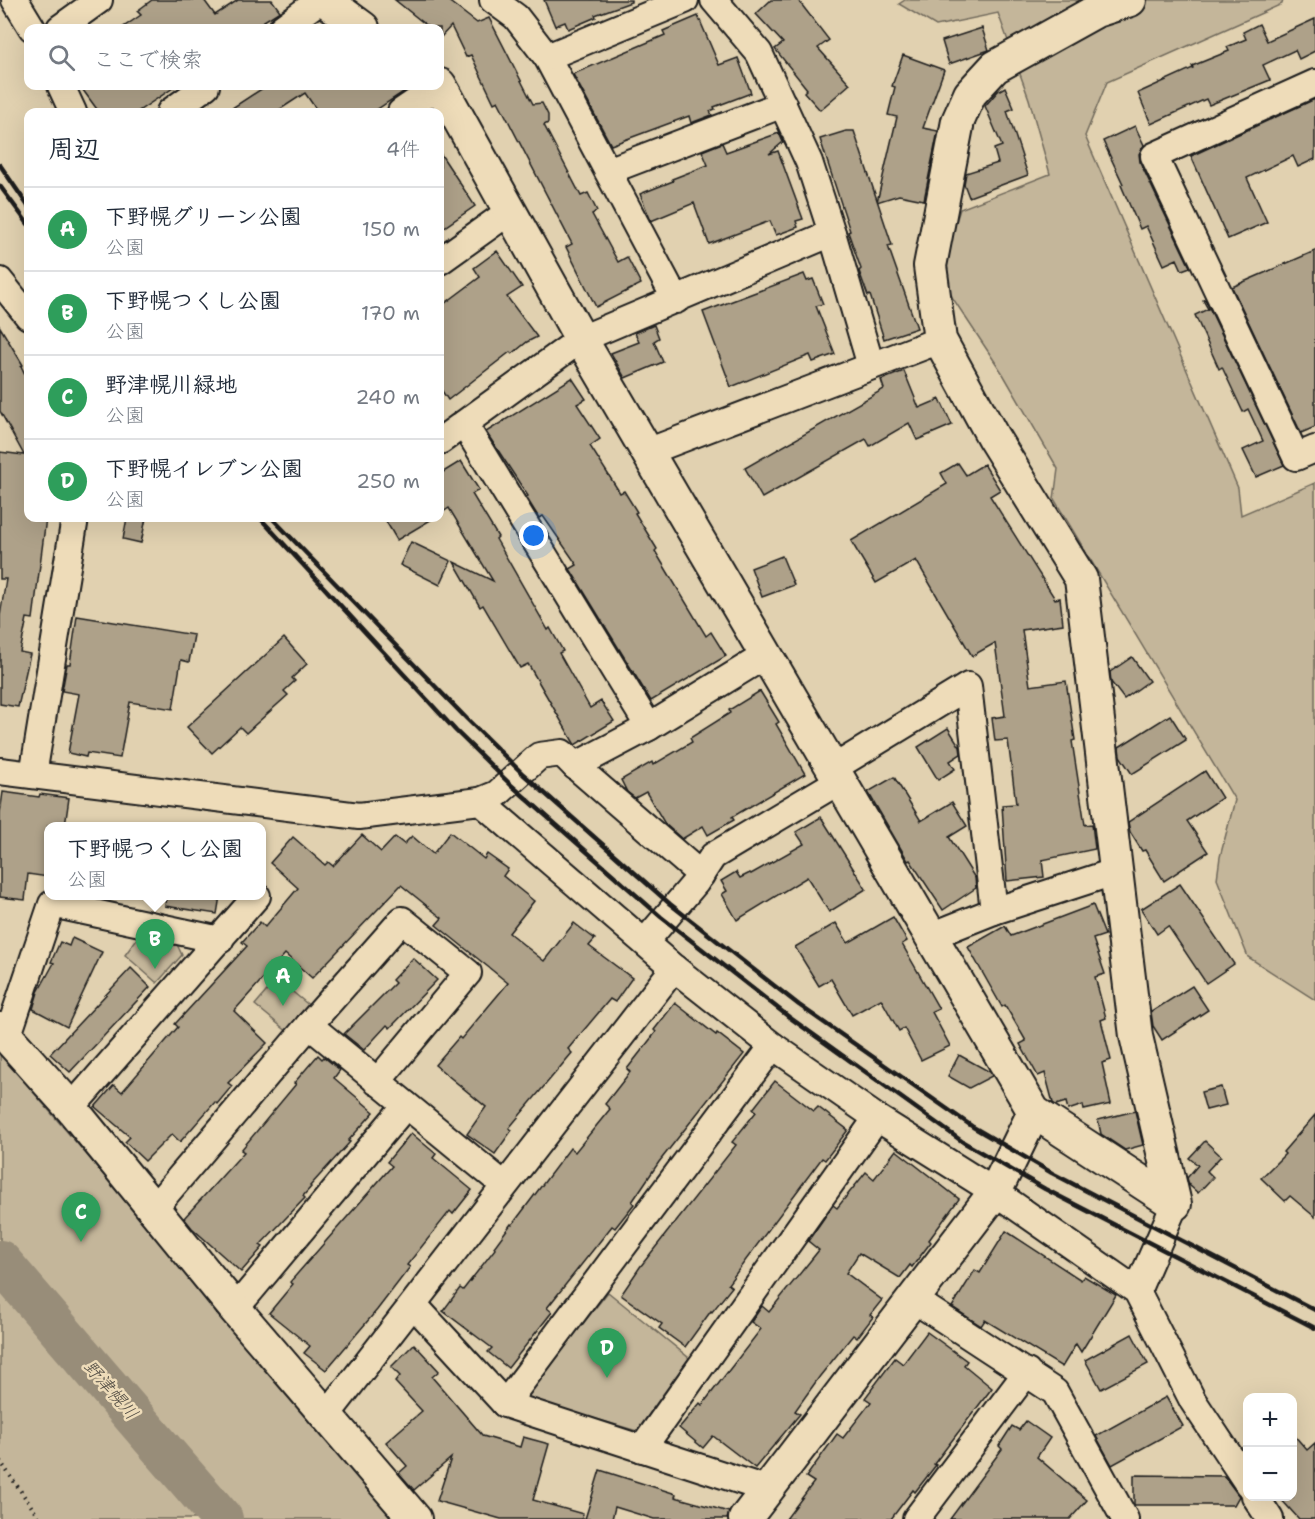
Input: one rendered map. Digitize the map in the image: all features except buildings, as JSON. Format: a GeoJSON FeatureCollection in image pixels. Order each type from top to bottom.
{"type":"FeatureCollection","features":[{"type":"Feature","properties":{"kind":"street"},"geometry":{"type":"LineString","coordinates":[[15,0],[30,24]]}},
{"type":"Feature","properties":{"kind":"street"},"geometry":{"type":"LineString","coordinates":[[66,24],[99,0]]}},
{"type":"Feature","properties":{"kind":"street"},"geometry":{"type":"LineString","coordinates":[[288,24],[322,0],[357,24]]}},
{"type":"Feature","properties":{"kind":"street"},"geometry":{"type":"LineString","coordinates":[[493,0],[516,17],[548,57],[676,300]]}},
{"type":"Feature","properties":{"kind":"street"},"geometry":{"type":"LineString","coordinates":[[548,57],[685,0]]}},
{"type":"Feature","properties":{"kind":"street"},"geometry":{"type":"LineString","coordinates":[[714,0],[759,53],[808,162],[832,233],[871,366]]}},
{"type":"Feature","properties":{"kind":"street"},"geometry":{"type":"LineString","coordinates":[[1130,0],[1096,11],[995,67],[970,94],[958,121],[930,266],[940,340],[993,437],[1080,579],[1118,871],[1136,1036],[1175,1204],[1137,1291]]}},
{"type":"Feature","properties":{"kind":"street"},"geometry":{"type":"LineString","coordinates":[[1315,83],[1154,156],[1296,457],[1315,449]]}},
{"type":"Feature","properties":{"kind":"street"},"geometry":{"type":"LineString","coordinates":[[62,90],[71,108]]}},
{"type":"Feature","properties":{"kind":"street"},"geometry":{"type":"LineString","coordinates":[[176,108],[200,90]]}},
{"type":"Feature","properties":{"kind":"street"},"geometry":{"type":"LineString","coordinates":[[407,108],[433,90]]}},
{"type":"Feature","properties":{"kind":"street"},"geometry":{"type":"LineString","coordinates":[[443,90],[581,339],[1034,1112],[1175,1204]]}},
{"type":"Feature","properties":{"kind":"street"},"geometry":{"type":"LineString","coordinates":[[608,171],[783,104]]}},
{"type":"Feature","properties":{"kind":"street"},"geometry":{"type":"LineString","coordinates":[[444,258],[510,211]]}},
{"type":"Feature","properties":{"kind":"street"},"geometry":{"type":"LineString","coordinates":[[444,438],[581,339],[832,233]]}},
{"type":"Feature","properties":{"kind":"street"},"geometry":{"type":"LineString","coordinates":[[0,281],[24,311]]}},
{"type":"Feature","properties":{"kind":"street"},"geometry":{"type":"LineString","coordinates":[[647,452],[940,340]]}},
{"type":"Feature","properties":{"kind":"street"},"geometry":{"type":"LineString","coordinates":[[464,424],[649,727]]}},
{"type":"Feature","properties":{"kind":"street"},"geometry":{"type":"LineString","coordinates":[[33,776],[74,522]]}},
{"type":"Feature","properties":{"kind":"street"},"geometry":{"type":"LineString","coordinates":[[575,766],[649,727],[766,655]]}},
{"type":"Feature","properties":{"kind":"street"},"geometry":{"type":"LineString","coordinates":[[645,942],[713,856],[968,686],[994,911]]}},
{"type":"Feature","properties":{"kind":"street"},"geometry":{"type":"LineString","coordinates":[[0,771],[359,816],[480,801],[497,794],[539,756],[562,753],[701,874]]}},
{"type":"Feature","properties":{"kind":"street"},"geometry":{"type":"LineString","coordinates":[[480,801],[674,968],[773,1046],[877,1118],[995,1192],[1137,1291],[1193,1401],[1243,1476]]}},
{"type":"Feature","properties":{"kind":"street"},"geometry":{"type":"LineString","coordinates":[[931,936],[994,911],[1118,871]]}},
{"type":"Feature","properties":{"kind":"street"},"geometry":{"type":"LineString","coordinates":[[70,1108],[253,900]]}},
{"type":"Feature","properties":{"kind":"street"},"geometry":{"type":"LineString","coordinates":[[220,940],[52,904],[4,1033],[70,1108],[235,1309],[415,1519]]}},
{"type":"Feature","properties":{"kind":"street"},"geometry":{"type":"LineString","coordinates":[[154,1208],[309,1025],[402,920],[468,973],[377,1082]]}},
{"type":"Feature","properties":{"kind":"street"},"geometry":{"type":"LineString","coordinates":[[326,1416],[674,968]]}},
{"type":"Feature","properties":{"kind":"street"},"geometry":{"type":"LineString","coordinates":[[309,1025],[504,1185]]}},
{"type":"Feature","properties":{"kind":"street"},"geometry":{"type":"LineString","coordinates":[[506,1404],[773,1046]]}},
{"type":"Feature","properties":{"kind":"street"},"geometry":{"type":"LineString","coordinates":[[235,1309],[406,1106]]}},
{"type":"Feature","properties":{"kind":"street"},"geometry":{"type":"LineString","coordinates":[[745,1519],[995,1192],[1034,1112]]}},
{"type":"Feature","properties":{"kind":"street"},"geometry":{"type":"LineString","coordinates":[[642,1449],[877,1118]]}},
{"type":"Feature","properties":{"kind":"street"},"geometry":{"type":"LineString","coordinates":[[914,1299],[1054,1392],[1125,1519]]}},
{"type":"Feature","properties":{"kind":"street"},"geometry":{"type":"LineString","coordinates":[[414,1305],[506,1404],[766,1489]]}},
{"type":"Feature","properties":{"kind":"street"},"geometry":{"type":"LineString","coordinates":[[916,1519],[1027,1372]]}},
{"type":"Feature","properties":{"kind":"street"},"geometry":{"type":"LineString","coordinates":[[1259,1501],[1270,1519]]}},
{"type":"Feature","properties":{"kind":"path"},"geometry":{"type":"LineString","coordinates":[[0,1461],[40,1519]]}},
{"type":"Feature","properties":{"kind":"shaded area"},"geometry":{"type":"Polygon","coordinates":[[[905,0],[1283,0],[1282,4],[1107,82],[1085,136],[1238,488],[1241,515],[1315,483],[1315,1000],[1248,957],[1217,879],[1220,857],[1235,800],[1054,499],[1058,469],[1003,374],[948,291],[945,257],[960,209],[1050,174],[1029,99],[998,13],[936,26],[899,4],[905,0]]]}},
{"type":"Feature","properties":{"kind":"shaded area"},"geometry":{"type":"Polygon","coordinates":[[[141,933],[174,938],[182,955],[157,983],[125,955],[141,933]]]}},
{"type":"Feature","properties":{"kind":"shaded area"},"geometry":{"type":"Polygon","coordinates":[[[277,979],[311,1007],[289,1033],[255,1005],[277,979]]]}},
{"type":"Feature","properties":{"kind":"shaded area"},"geometry":{"type":"Polygon","coordinates":[[[0,1053],[225,1317],[408,1519],[0,1519],[0,1053]]]}},
{"type":"Feature","properties":{"kind":"shaded area"},"geometry":{"type":"Polygon","coordinates":[[[608,1292],[689,1358],[637,1431],[524,1398],[608,1292]]]}},
{"type":"Feature","properties":{"kind":"waterway","name":"野津幌川"},"geometry":{"type":"LineString","coordinates":[[0,1261],[222,1519]]}},
{"type":"Feature","properties":{"kind":"railway"},"geometry":{"type":"LineString","coordinates":[[0,165],[24,200]]}},
{"type":"Feature","properties":{"kind":"railway"},"geometry":{"type":"LineString","coordinates":[[0,186],[24,219]]}},
{"type":"Feature","properties":{"kind":"railway"},"geometry":{"type":"LineString","coordinates":[[264,522],[456,731],[510,784],[661,917],[789,1017],[963,1142],[1045,1189],[1315,1328]]}},
{"type":"Feature","properties":{"kind":"railway"},"geometry":{"type":"LineString","coordinates":[[276,522],[523,774],[670,904],[799,1005],[973,1127],[1052,1173],[1315,1310]]}},
{"type":"Feature","properties":{"kind":"place","name":"下野幌つくし公園"},"geometry":{"type":"Point","coordinates":[155,969]}},
{"type":"Feature","properties":{"kind":"place","name":"下野幌グリーン公園"},"geometry":{"type":"Point","coordinates":[283,1006]}},
{"type":"Feature","properties":{"kind":"place","name":"野津幌川緑地"},"geometry":{"type":"Point","coordinates":[81,1242]}},
{"type":"Feature","properties":{"kind":"place","name":"下野幌イレブン公園"},"geometry":{"type":"Point","coordinates":[607,1378]}}]}
